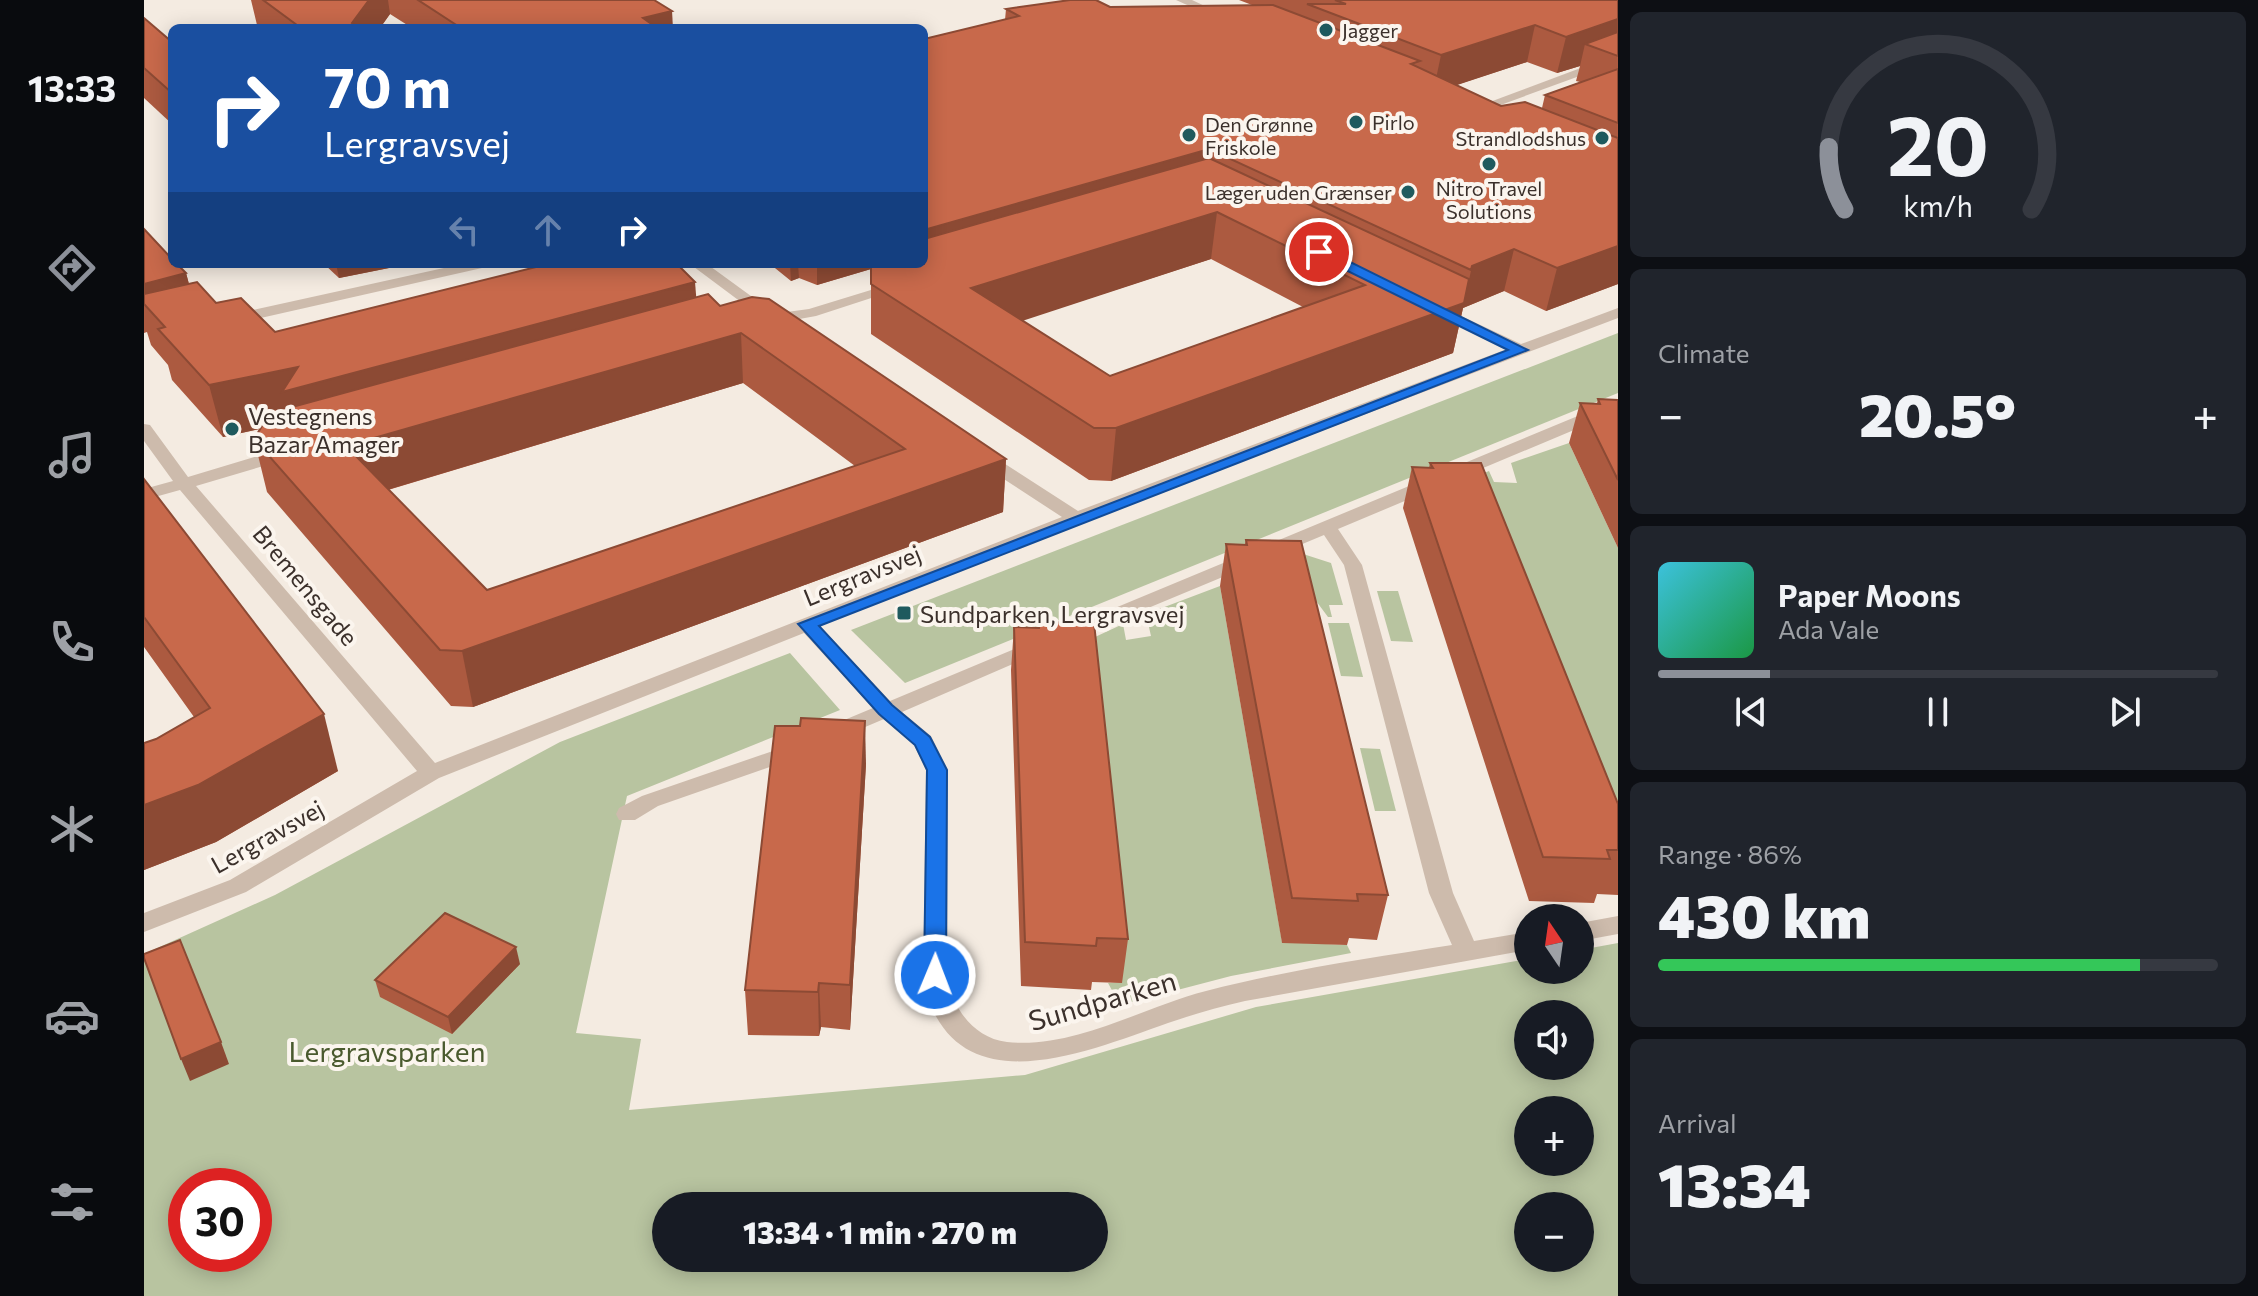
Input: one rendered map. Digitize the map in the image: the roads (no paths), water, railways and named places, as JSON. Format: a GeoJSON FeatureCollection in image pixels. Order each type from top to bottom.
{"type":"FeatureCollection","features":[{"type":"Feature","properties":{"kind":"street"},"geometry":{"type":"LineString","coordinates":[[1182,0],[1229,19]]}},
{"type":"Feature","properties":{"kind":"street"},"geometry":{"type":"LineString","coordinates":[[1466,113],[1618,58]]}},
{"type":"Feature","properties":{"kind":"street"},"geometry":{"type":"LineString","coordinates":[[1452,108],[1493,124]]}},
{"type":"Feature","properties":{"kind":"street"},"geometry":{"type":"LineString","coordinates":[[220,322],[464,268]]}},
{"type":"Feature","properties":{"kind":"street"},"geometry":{"type":"LineString","coordinates":[[703,268],[797,334]]}},
{"type":"Feature","properties":{"kind":"street"},"geometry":{"type":"LineString","coordinates":[[745,325],[811,313],[918,281]]}},
{"type":"Feature","properties":{"kind":"street"},"geometry":{"type":"LineString","coordinates":[[1420,301],[1521,350]]}},
{"type":"Feature","properties":{"kind":"street","name":"Lergravsvej"},"geometry":{"type":"LineString","coordinates":[[144,923],[238,886],[431,773],[1076,518],[1618,313]]}},
{"type":"Feature","properties":{"kind":"street"},"geometry":{"type":"LineString","coordinates":[[627,814],[650,801],[813,742],[1591,417],[1618,418]]}},
{"type":"Feature","properties":{"kind":"street","name":"Bremensgade"},"geometry":{"type":"LineString","coordinates":[[144,429],[183,482],[431,773]]}},
{"type":"Feature","properties":{"kind":"street"},"geometry":{"type":"LineString","coordinates":[[144,495],[305,448]]}},
{"type":"Feature","properties":{"kind":"street"},"geometry":{"type":"LineString","coordinates":[[973,450],[1076,518]]}},
{"type":"Feature","properties":{"kind":"street"},"geometry":{"type":"LineString","coordinates":[[1327,526],[1353,565],[1441,893],[1467,952]]}},
{"type":"Feature","properties":{"kind":"street","name":"Sundparken"},"geometry":{"type":"LineString","coordinates":[[807,624],[886,709],[923,741],[937,770],[935,981],[939,1003],[951,1023],[971,1039],[1003,1052],[1039,1053],[1206,1001],[1514,944]]}},
{"type":"Feature","properties":{"kind":"street"},"geometry":{"type":"LineString","coordinates":[[1594,929],[1618,925]]}},
{"type":"Feature","properties":{"kind":"place","name":"Jagger"},"geometry":{"type":"Point","coordinates":[1326,30]}},
{"type":"Feature","properties":{"kind":"place","name":"Pirlo"},"geometry":{"type":"Point","coordinates":[1356,122]}},
{"type":"Feature","properties":{"kind":"place","name":"Den Grønne Friskole"},"geometry":{"type":"Point","coordinates":[1189,135]}},
{"type":"Feature","properties":{"kind":"place","name":"Strandlodshus"},"geometry":{"type":"Point","coordinates":[1602,138]}},
{"type":"Feature","properties":{"kind":"place","name":"Nitro Travel Solutions"},"geometry":{"type":"Point","coordinates":[1489,164]}},
{"type":"Feature","properties":{"kind":"place","name":"Læger uden Grænser"},"geometry":{"type":"Point","coordinates":[1408,192]}},
{"type":"Feature","properties":{"kind":"place","name":"Vestegnens Bazar Amager"},"geometry":{"type":"Point","coordinates":[232,429]}},
{"type":"Feature","properties":{"kind":"place","name":"Sundparken, Lergravsvej"},"geometry":{"type":"Point","coordinates":[904,613]}},
{"type":"Feature","properties":{"kind":"park label","name":"Lergravsparken"},"geometry":{"type":"Point","coordinates":[387,1051]}}]}
